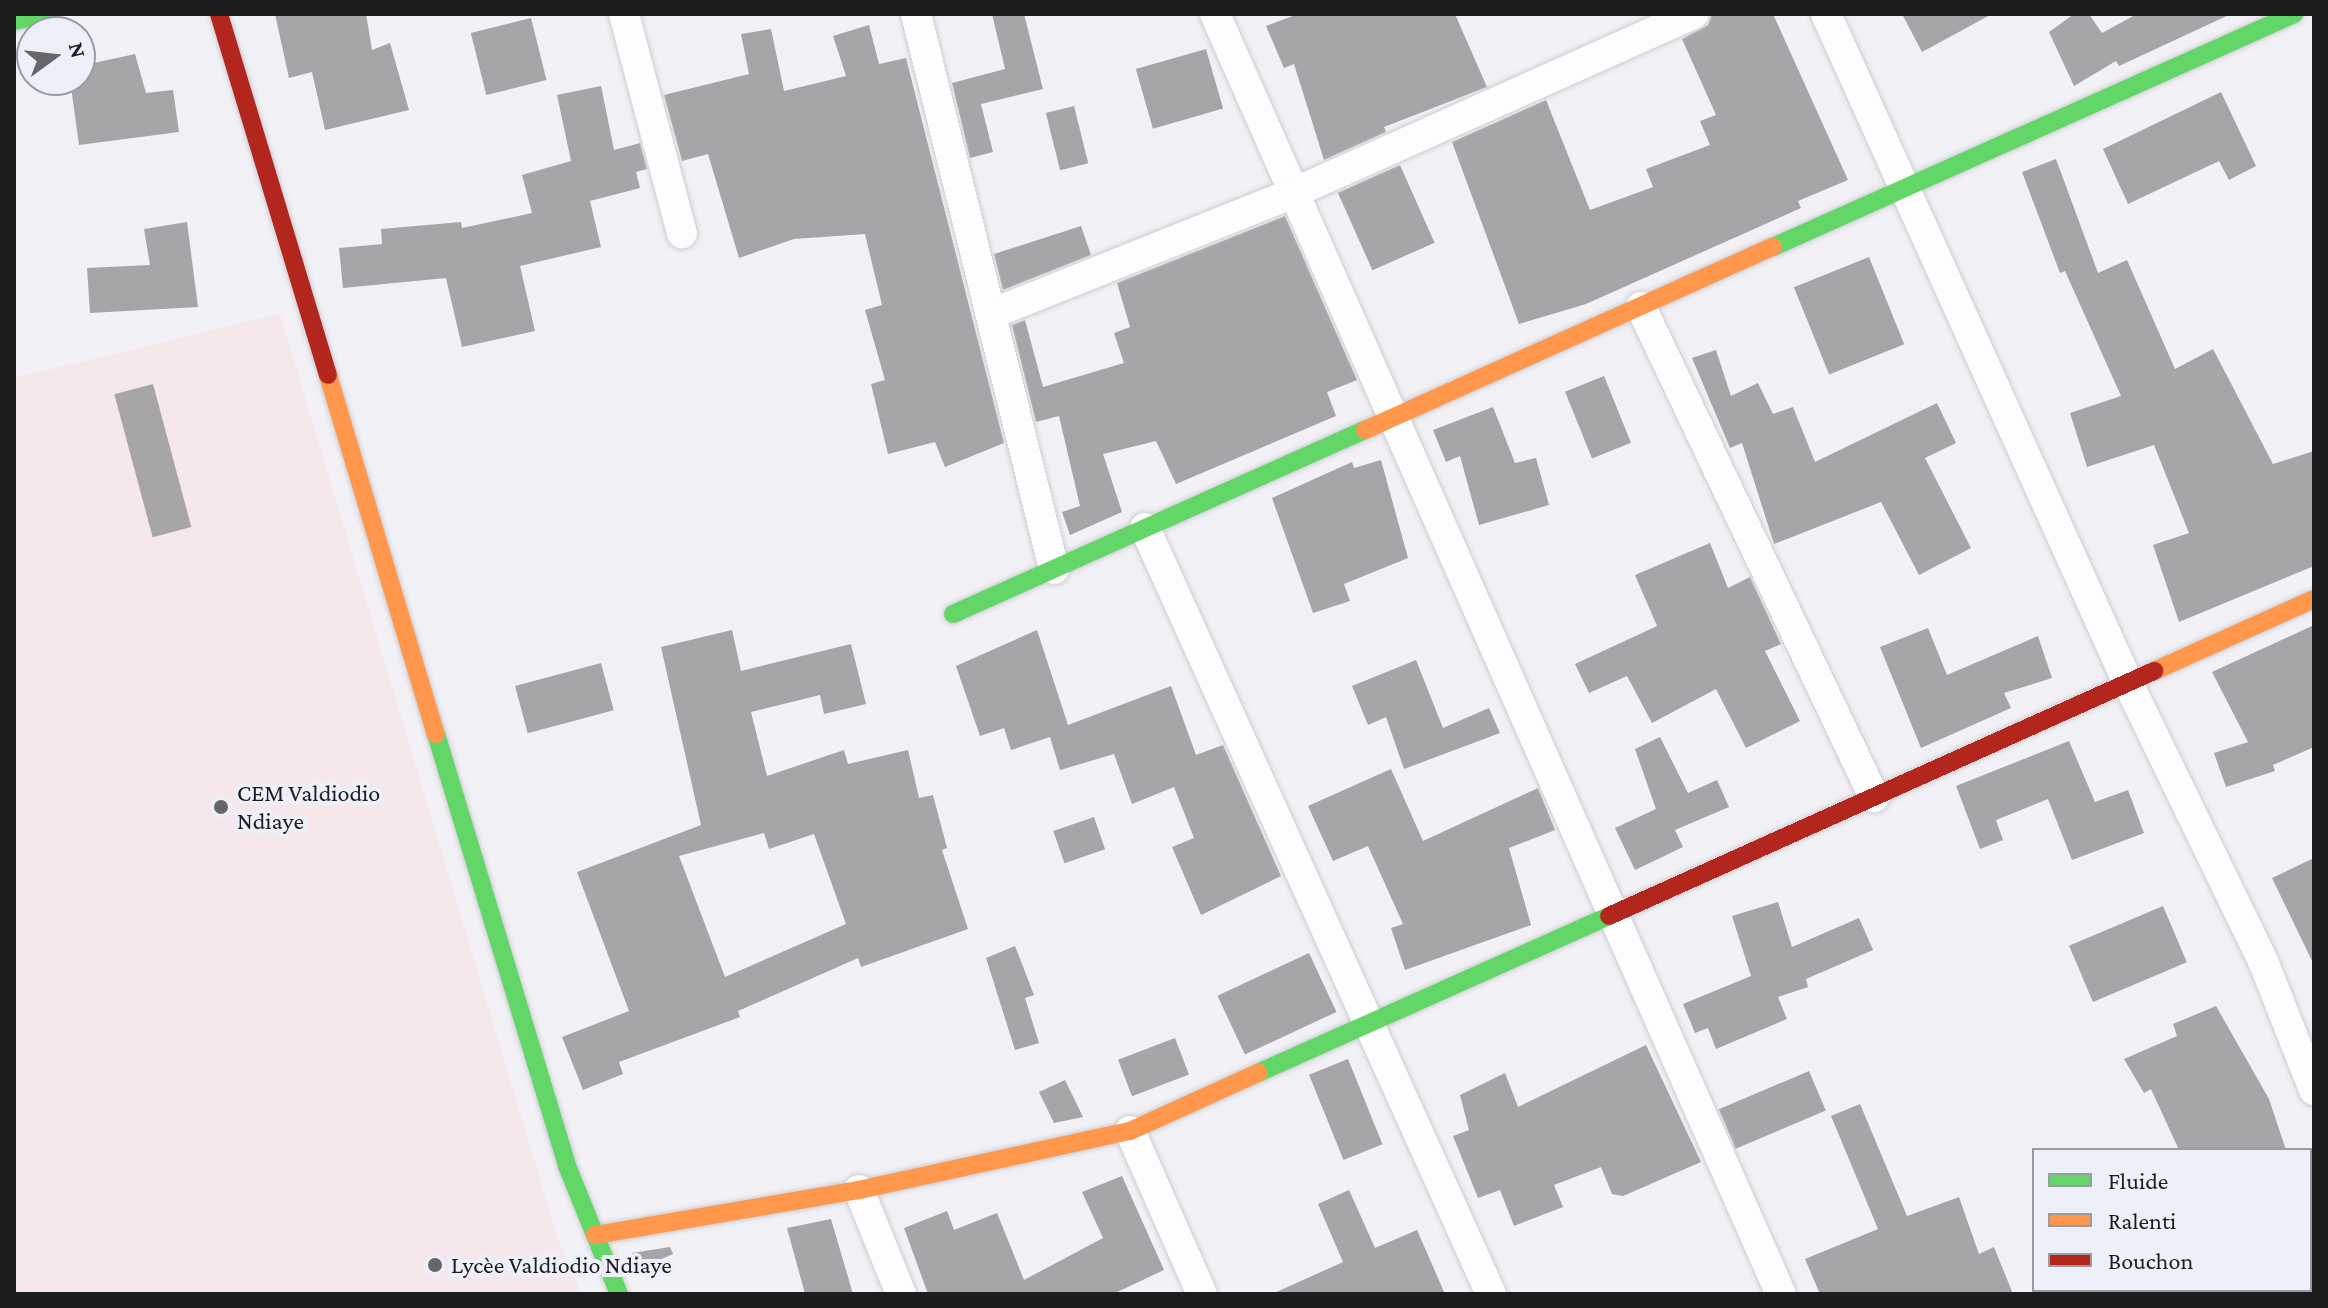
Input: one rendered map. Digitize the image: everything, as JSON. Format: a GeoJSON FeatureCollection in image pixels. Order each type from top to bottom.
{"type":"FeatureCollection","features":[{"type":"Feature","properties":{"kind":"street"},"geometry":{"type":"LineString","coordinates":[[14,21],[46,14]]}},
{"type":"Feature","properties":{"kind":"street"},"geometry":{"type":"LineString","coordinates":[[219,14],[567,1166],[619,1294]]}},
{"type":"Feature","properties":{"kind":"street"},"geometry":{"type":"LineString","coordinates":[[624,14],[682,233]]}},
{"type":"Feature","properties":{"kind":"street"},"geometry":{"type":"LineString","coordinates":[[916,14],[1054,569]]}},
{"type":"Feature","properties":{"kind":"street"},"geometry":{"type":"LineString","coordinates":[[1215,14],[1390,421],[1781,1294]]}},
{"type":"Feature","properties":{"kind":"street"},"geometry":{"type":"LineString","coordinates":[[991,314],[1291,194],[1694,14]]}},
{"type":"Feature","properties":{"kind":"street"},"geometry":{"type":"LineString","coordinates":[[1826,14],[2128,683],[2263,961],[2314,1090]]}},
{"type":"Feature","properties":{"kind":"street"},"geometry":{"type":"LineString","coordinates":[[953,614],[2294,14]]}},
{"type":"Feature","properties":{"kind":"street"},"geometry":{"type":"LineString","coordinates":[[1641,307],[1874,797]]}},
{"type":"Feature","properties":{"kind":"street"},"geometry":{"type":"LineString","coordinates":[[1145,528],[1491,1294]]}},
{"type":"Feature","properties":{"kind":"street"},"geometry":{"type":"LineString","coordinates":[[595,1235],[859,1190],[1130,1131],[1615,918],[1732,857],[1874,797],[2314,599]]}},
{"type":"Feature","properties":{"kind":"street"},"geometry":{"type":"LineString","coordinates":[[1130,1131],[1202,1294]]}},
{"type":"Feature","properties":{"kind":"street"},"geometry":{"type":"LineString","coordinates":[[859,1190],[901,1294]]}},
{"type":"Feature","properties":{"kind":"shaded area","name":"CEM Valdiodio Ndiaye"},"geometry":{"type":"Polygon","coordinates":[[[280,314],[557,1236],[581,1294],[14,1294],[14,378],[280,314]]]}},
{"type":"Feature","properties":{"kind":"building"},"geometry":{"type":"Polygon","coordinates":[[[275,14],[366,14],[372,50],[390,43],[409,110],[325,130],[312,72],[289,78],[275,14]]]}},
{"type":"Feature","properties":{"kind":"building"},"geometry":{"type":"Polygon","coordinates":[[[992,14],[1024,14],[1043,89],[981,104],[993,152],[970,158],[952,83],[1005,69],[992,14]]]}},
{"type":"Feature","properties":{"kind":"building"},"geometry":{"type":"Polygon","coordinates":[[[1298,14],[1455,14],[1487,87],[1384,127],[1386,132],[1324,160],[1294,64],[1284,68],[1266,26],[1298,14]]]}},
{"type":"Feature","properties":{"kind":"building"},"geometry":{"type":"Polygon","coordinates":[[[1712,14],[1773,14],[1848,180],[1798,201],[1801,208],[1586,304],[1519,324],[1452,142],[1546,100],[1590,210],[1653,187],[1646,169],[1710,145],[1700,121],[1716,115],[1682,39],[1708,25],[1712,14]]]}},
{"type":"Feature","properties":{"kind":"building"},"geometry":{"type":"Polygon","coordinates":[[[1902,14],[1992,14],[1922,52],[1902,14]]]}},
{"type":"Feature","properties":{"kind":"building"},"geometry":{"type":"Polygon","coordinates":[[[2074,14],[2089,14],[2102,33],[2137,14],[2231,14],[2119,66],[2116,61],[2074,86],[2049,32],[2074,14]]]}},
{"type":"Feature","properties":{"kind":"building"},"geometry":{"type":"Polygon","coordinates":[[[531,18],[546,80],[486,95],[471,33],[531,18]]]}},
{"type":"Feature","properties":{"kind":"building"},"geometry":{"type":"Polygon","coordinates":[[[869,25],[879,64],[906,58],[1004,443],[945,467],[935,442],[888,454],[871,384],[885,380],[865,310],[882,305],[865,234],[794,239],[739,258],[708,154],[682,161],[664,95],[749,74],[741,34],[771,29],[784,91],[846,76],[833,36],[869,25]]]}},
{"type":"Feature","properties":{"kind":"building"},"geometry":{"type":"Polygon","coordinates":[[[1206,49],[1223,109],[1153,129],[1136,69],[1206,49]]]}},
{"type":"Feature","properties":{"kind":"building"},"geometry":{"type":"Polygon","coordinates":[[[135,54],[146,93],[173,90],[179,132],[79,145],[72,96],[96,96],[96,63],[135,54]]]}},
{"type":"Feature","properties":{"kind":"building"},"geometry":{"type":"Polygon","coordinates":[[[601,86],[614,150],[640,143],[647,169],[636,172],[640,188],[590,201],[601,247],[520,266],[535,331],[462,347],[446,278],[343,288],[339,248],[382,244],[381,229],[461,222],[462,228],[532,213],[522,175],[571,161],[557,95],[601,86]]]}},
{"type":"Feature","properties":{"kind":"building"},"geometry":{"type":"Polygon","coordinates":[[[2221,92],[2256,166],[2229,180],[2219,161],[2128,204],[2103,149],[2221,92]]]}},
{"type":"Feature","properties":{"kind":"building"},"geometry":{"type":"Polygon","coordinates":[[[1074,106],[1088,163],[1060,170],[1046,113],[1074,106]]]}},
{"type":"Feature","properties":{"kind":"building"},"geometry":{"type":"Polygon","coordinates":[[[2056,159],[2098,273],[2127,260],[2175,369],[2213,349],[2273,464],[2314,451],[2314,566],[2179,622],[2153,545],[2189,533],[2154,445],[2087,467],[2070,413],[2121,396],[2065,271],[2060,273],[2022,172],[2056,159]]]}},
{"type":"Feature","properties":{"kind":"building"},"geometry":{"type":"Polygon","coordinates":[[[1400,165],[1435,243],[1372,270],[1338,193],[1400,165]]]}},
{"type":"Feature","properties":{"kind":"building"},"geometry":{"type":"Polygon","coordinates":[[[1285,216],[1357,380],[1327,392],[1336,416],[1176,484],[1156,441],[1103,454],[1122,512],[1070,535],[1062,512],[1080,506],[1059,416],[1036,422],[1012,325],[1025,320],[1043,387],[1124,363],[1114,333],[1130,327],[1117,283],[1285,216]]]}},
{"type":"Feature","properties":{"kind":"building"},"geometry":{"type":"Polygon","coordinates":[[[187,222],[198,307],[90,313],[87,268],[150,265],[144,229],[187,222]]]}},
{"type":"Feature","properties":{"kind":"building"},"geometry":{"type":"Polygon","coordinates":[[[1081,226],[1091,255],[1003,290],[994,254],[1081,226]]]}},
{"type":"Feature","properties":{"kind":"building"},"geometry":{"type":"Polygon","coordinates":[[[1869,257],[1904,344],[1829,374],[1794,287],[1869,257]]]}},
{"type":"Feature","properties":{"kind":"building"},"geometry":{"type":"Polygon","coordinates":[[[1716,350],[1731,396],[1758,383],[1773,414],[1793,407],[1815,462],[1937,403],[1956,443],[1925,458],[1971,548],[1919,575],[1881,502],[1774,544],[1742,443],[1730,448],[1692,358],[1716,350]]]}},
{"type":"Feature","properties":{"kind":"building"},"geometry":{"type":"Polygon","coordinates":[[[1604,376],[1631,443],[1592,458],[1565,392],[1604,376]]]}},
{"type":"Feature","properties":{"kind":"building"},"geometry":{"type":"Polygon","coordinates":[[[153,384],[191,527],[153,537],[114,394],[153,384]]]}},
{"type":"Feature","properties":{"kind":"building"},"geometry":{"type":"Polygon","coordinates":[[[1493,407],[1515,463],[1536,458],[1549,505],[1479,525],[1460,456],[1446,462],[1433,430],[1493,407]]]}},
{"type":"Feature","properties":{"kind":"building"},"geometry":{"type":"Polygon","coordinates":[[[1381,460],[1408,558],[1344,584],[1350,601],[1313,613],[1272,498],[1352,462],[1354,468],[1381,460]]]}},
{"type":"Feature","properties":{"kind":"building"},"geometry":{"type":"Polygon","coordinates":[[[1710,543],[1728,588],[1750,577],[1781,644],[1765,651],[1800,721],[1746,748],[1716,689],[1652,723],[1627,676],[1589,693],[1575,664],[1657,626],[1635,575],[1710,543]]]}},
{"type":"Feature","properties":{"kind":"building"},"geometry":{"type":"Polygon","coordinates":[[[2314,625],[2314,747],[2273,765],[2275,771],[2226,787],[2214,753],[2248,742],[2212,672],[2314,625]]]}},
{"type":"Feature","properties":{"kind":"building"},"geometry":{"type":"Polygon","coordinates":[[[1928,628],[1947,675],[2038,636],[2052,678],[2004,693],[2011,708],[1921,748],[1880,647],[1928,628]]]}},
{"type":"Feature","properties":{"kind":"building"},"geometry":{"type":"Polygon","coordinates":[[[732,630],[741,671],[851,644],[866,704],[824,714],[820,695],[751,712],[767,776],[844,750],[848,764],[908,750],[919,798],[933,795],[947,848],[942,850],[968,929],[861,967],[858,958],[738,1011],[740,1017],[619,1062],[623,1074],[583,1090],[562,1037],[629,1011],[577,872],[701,825],[661,647],[732,630]],[[764,833],[679,856],[725,977],[846,924],[814,834],[769,849],[764,833]]]}},
{"type":"Feature","properties":{"kind":"building"},"geometry":{"type":"Polygon","coordinates":[[[1037,630],[1068,725],[1171,686],[1196,755],[1223,745],[1281,876],[1201,915],[1172,847],[1194,838],[1174,787],[1132,804],[1114,754],[1060,770],[1050,737],[1011,750],[1004,728],[980,736],[956,666],[1037,630]]]}},
{"type":"Feature","properties":{"kind":"building"},"geometry":{"type":"Polygon","coordinates":[[[1416,660],[1443,728],[1489,708],[1500,733],[1404,769],[1386,717],[1368,725],[1352,686],[1416,660]]]}},
{"type":"Feature","properties":{"kind":"building"},"geometry":{"type":"Polygon","coordinates":[[[601,663],[614,710],[528,733],[515,686],[601,663]]]}},
{"type":"Feature","properties":{"kind":"building"},"geometry":{"type":"Polygon","coordinates":[[[1660,737],[1688,793],[1717,780],[1729,807],[1675,830],[1683,847],[1635,870],[1615,828],[1656,809],[1635,749],[1660,737]]]}},
{"type":"Feature","properties":{"kind":"building"},"geometry":{"type":"Polygon","coordinates":[[[2069,741],[2095,802],[2128,790],[2144,833],[2072,860],[2048,799],[1996,820],[2003,840],[1980,849],[1956,786],[2069,741]]]}},
{"type":"Feature","properties":{"kind":"building"},"geometry":{"type":"Polygon","coordinates":[[[1391,769],[1423,841],[1538,788],[1555,830],[1509,848],[1531,925],[1405,970],[1391,928],[1403,924],[1368,846],[1333,861],[1308,806],[1391,769]]]}},
{"type":"Feature","properties":{"kind":"building"},"geometry":{"type":"Polygon","coordinates":[[[1094,817],[1105,849],[1064,863],[1053,831],[1094,817]]]}},
{"type":"Feature","properties":{"kind":"building"},"geometry":{"type":"Polygon","coordinates":[[[2314,858],[2314,965],[2272,878],[2314,858]]]}},
{"type":"Feature","properties":{"kind":"building"},"geometry":{"type":"Polygon","coordinates":[[[1778,902],[1792,947],[1859,918],[1873,950],[1806,979],[1808,987],[1778,997],[1787,1019],[1716,1049],[1708,1028],[1695,1033],[1683,1004],[1751,976],[1732,916],[1778,902]]]}},
{"type":"Feature","properties":{"kind":"building"},"geometry":{"type":"Polygon","coordinates":[[[2163,906],[2187,962],[2093,1002],[2069,946],[2163,906]]]}},
{"type":"Feature","properties":{"kind":"building"},"geometry":{"type":"Polygon","coordinates":[[[1015,946],[1034,995],[1025,998],[1039,1043],[1015,1050],[986,958],[1015,946]]]}},
{"type":"Feature","properties":{"kind":"building"},"geometry":{"type":"Polygon","coordinates":[[[1309,953],[1336,1012],[1245,1055],[1217,996],[1309,953]]]}},
{"type":"Feature","properties":{"kind":"building"},"geometry":{"type":"Polygon","coordinates":[[[2216,1006],[2269,1099],[2285,1148],[2178,1148],[2151,1089],[2144,1093],[2124,1059],[2177,1036],[2173,1024],[2216,1006]]]}},
{"type":"Feature","properties":{"kind":"building"},"geometry":{"type":"Polygon","coordinates":[[[1175,1038],[1189,1074],[1132,1096],[1118,1060],[1175,1038]]]}},
{"type":"Feature","properties":{"kind":"building"},"geometry":{"type":"Polygon","coordinates":[[[1646,1045],[1701,1162],[1623,1196],[1612,1194],[1601,1167],[1554,1185],[1563,1207],[1514,1226],[1500,1190],[1478,1198],[1453,1136],[1469,1130],[1460,1095],[1505,1073],[1518,1107],[1646,1045]]]}},
{"type":"Feature","properties":{"kind":"building"},"geometry":{"type":"Polygon","coordinates":[[[1348,1059],[1382,1144],[1344,1160],[1309,1075],[1348,1059]]]}},
{"type":"Feature","properties":{"kind":"building"},"geometry":{"type":"Polygon","coordinates":[[[1809,1071],[1826,1111],[1736,1149],[1719,1109],[1809,1071]]]}},
{"type":"Feature","properties":{"kind":"building"},"geometry":{"type":"Polygon","coordinates":[[[1065,1080],[1083,1117],[1054,1123],[1039,1092],[1065,1080]]]}},
{"type":"Feature","properties":{"kind":"building"},"geometry":{"type":"Polygon","coordinates":[[[1860,1104],[1907,1216],[1959,1197],[1979,1254],[1994,1247],[2013,1294],[1820,1294],[1805,1259],[1878,1229],[1831,1116],[1860,1104]]]}},
{"type":"Feature","properties":{"kind":"building"},"geometry":{"type":"Polygon","coordinates":[[[1122,1176],[1164,1270],[1113,1294],[928,1294],[904,1228],[947,1211],[954,1230],[997,1213],[1024,1280],[1103,1238],[1082,1192],[1122,1176]]]}},
{"type":"Feature","properties":{"kind":"building"},"geometry":{"type":"Polygon","coordinates":[[[1349,1190],[1375,1248],[1417,1230],[1445,1294],[1272,1294],[1343,1262],[1318,1204],[1349,1190]]]}},
{"type":"Feature","properties":{"kind":"building"},"geometry":{"type":"Polygon","coordinates":[[[831,1219],[853,1294],[805,1294],[787,1228],[831,1219]]]}},
{"type":"Feature","properties":{"kind":"building"},"geometry":{"type":"Polygon","coordinates":[[[670,1247],[673,1254],[638,1269],[632,1253],[670,1247]]]}},
{"type":"Feature","properties":{"kind":"traffic: fast"},"geometry":{"type":"LineString","coordinates":[[14,21],[46,14]]}},
{"type":"Feature","properties":{"kind":"traffic: fast"},"geometry":{"type":"LineString","coordinates":[[1773,247],[2294,14]]}},
{"type":"Feature","properties":{"kind":"traffic: fast"},"geometry":{"type":"LineString","coordinates":[[953,614],[1365,430]]}},
{"type":"Feature","properties":{"kind":"traffic: fast"},"geometry":{"type":"LineString","coordinates":[[436,734],[567,1166],[619,1294]]}},
{"type":"Feature","properties":{"kind":"traffic: fast"},"geometry":{"type":"LineString","coordinates":[[1258,1073],[1609,916]]}},
{"type":"Feature","properties":{"kind":"traffic: slow"},"geometry":{"type":"LineString","coordinates":[[1365,430],[1773,247]]}},
{"type":"Feature","properties":{"kind":"traffic: slow"},"geometry":{"type":"LineString","coordinates":[[328,375],[436,734]]}},
{"type":"Feature","properties":{"kind":"traffic: slow"},"geometry":{"type":"LineString","coordinates":[[2154,671],[2314,599]]}},
{"type":"Feature","properties":{"kind":"traffic: slow"},"geometry":{"type":"LineString","coordinates":[[595,1235],[859,1190],[1130,1131],[1258,1073]]}},
{"type":"Feature","properties":{"kind":"traffic: jam"},"geometry":{"type":"LineString","coordinates":[[219,14],[328,375]]}},
{"type":"Feature","properties":{"kind":"traffic: jam"},"geometry":{"type":"LineString","coordinates":[[1609,916],[2154,671]]}},
{"type":"Feature","properties":{"kind":"place","name":"CEM Valdiodio Ndiaye"},"geometry":{"type":"Point","coordinates":[221,807]}},
{"type":"Feature","properties":{"kind":"place","name":"Lycèe Valdiodio Ndiaye"},"geometry":{"type":"Point","coordinates":[435,1265]}}]}
